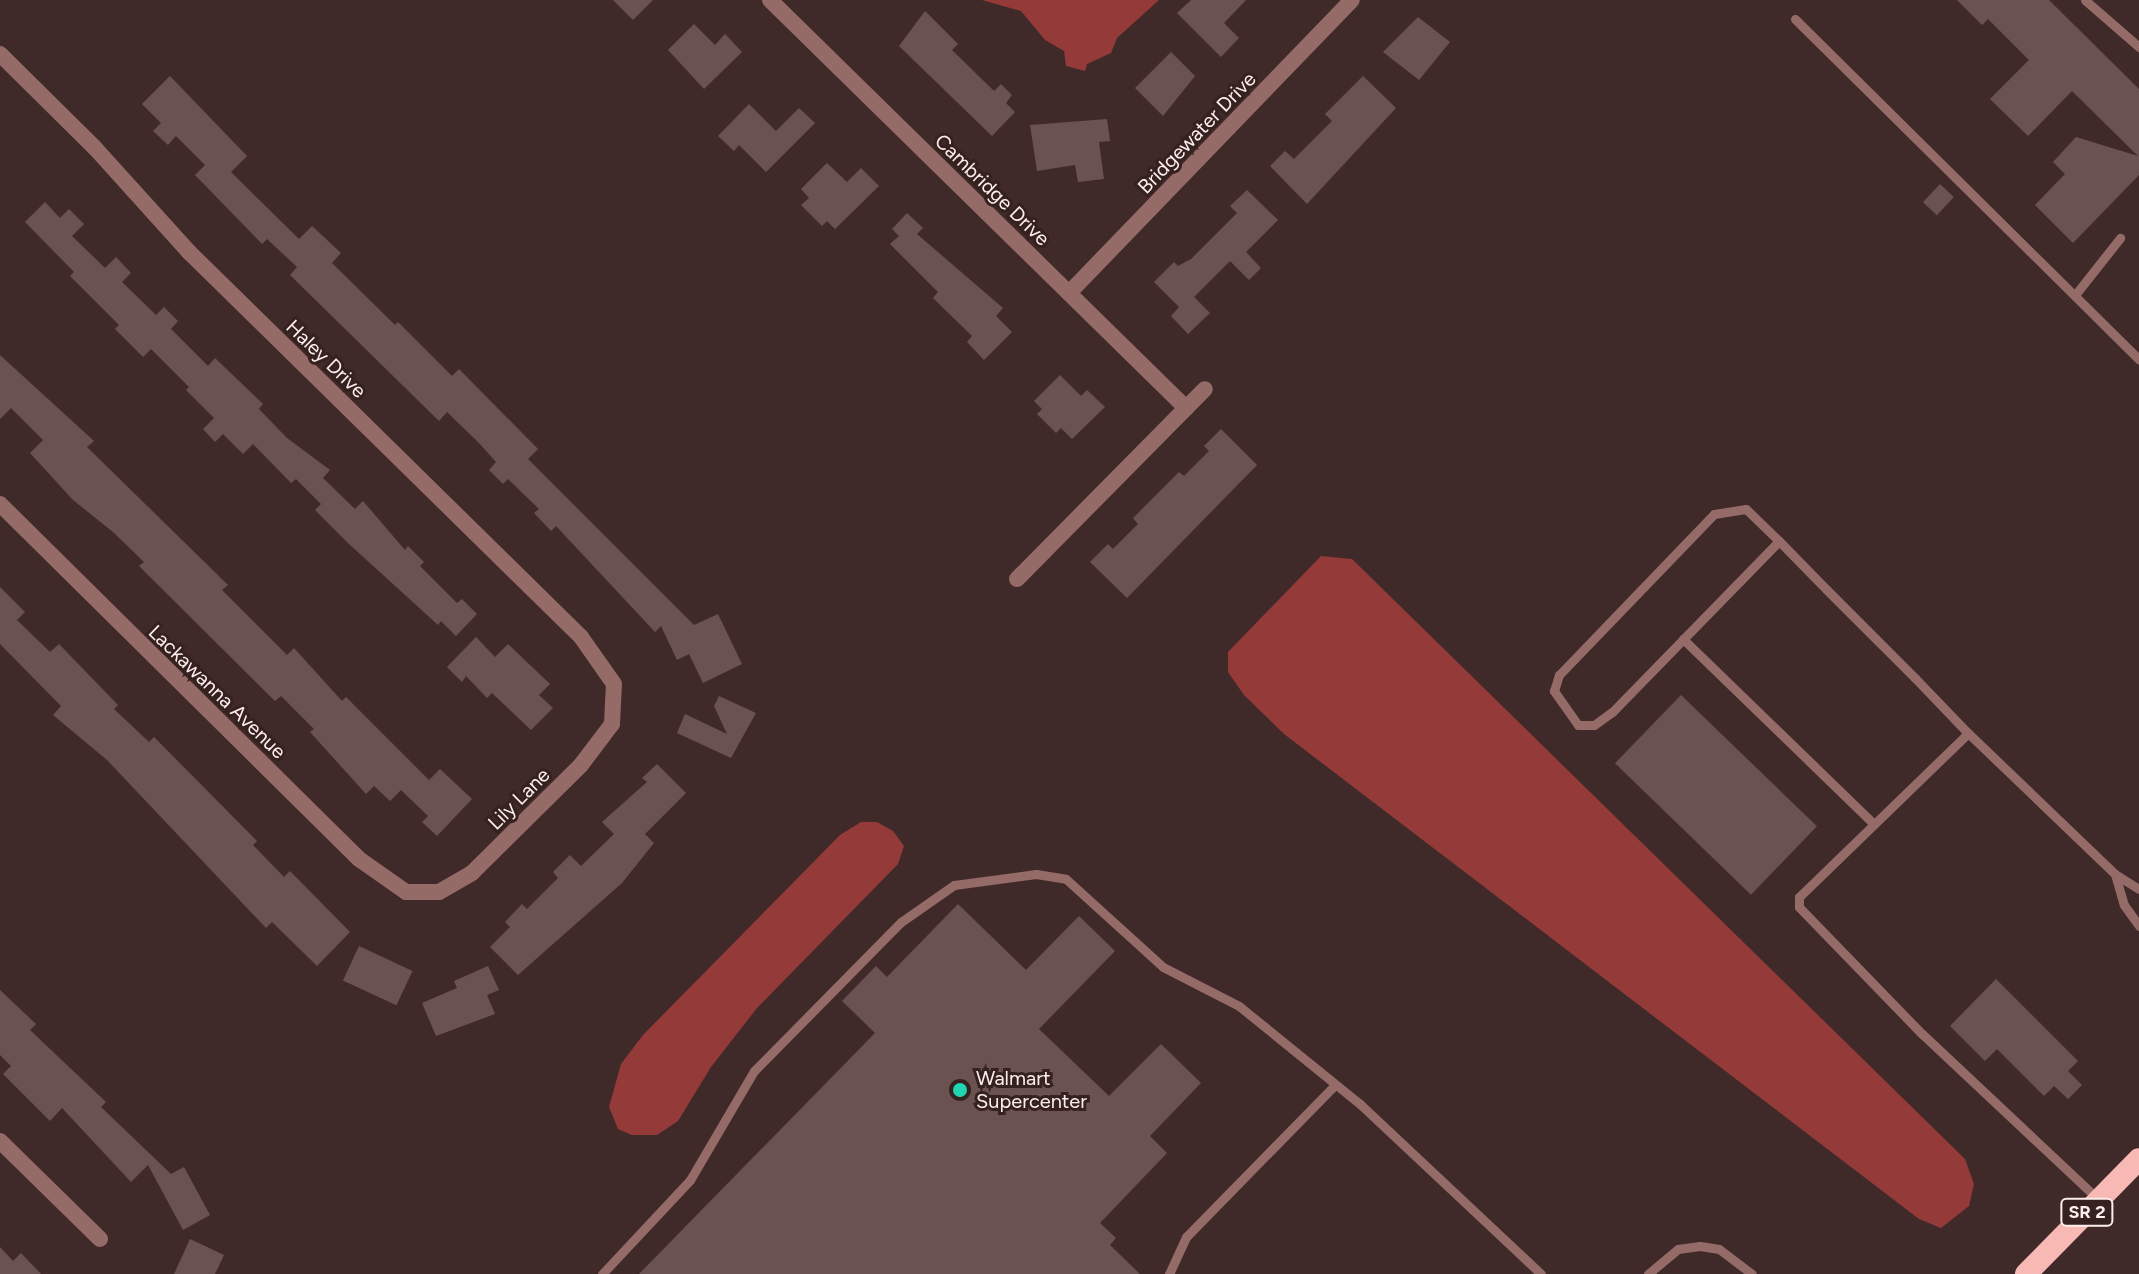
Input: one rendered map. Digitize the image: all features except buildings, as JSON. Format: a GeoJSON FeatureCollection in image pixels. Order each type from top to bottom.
{"type":"FeatureCollection","features":[{"type":"Feature","properties":{"kind":"highway","name":"SR 2"},"geometry":{"type":"LineString","coordinates":[[2026,1274],[2139,1159]]}},
{"type":"Feature","properties":{"kind":"street","name":"Cambridge Drive"},"geometry":{"type":"LineString","coordinates":[[770,0],[1186,408]]}},
{"type":"Feature","properties":{"kind":"street","name":"Bridgewater Drive"},"geometry":{"type":"LineString","coordinates":[[1069,293],[1352,0]]}},
{"type":"Feature","properties":{"kind":"street","name":"Haley Drive"},"geometry":{"type":"LineString","coordinates":[[0,54],[108,161],[189,252],[581,637],[609,672],[616,697]]}},
{"type":"Feature","properties":{"kind":"street"},"geometry":{"type":"LineString","coordinates":[[1017,579],[1205,389]]}},
{"type":"Feature","properties":{"kind":"street","name":"Lackawanna Avenue"},"geometry":{"type":"LineString","coordinates":[[0,504],[359,859],[393,886],[417,895]]}},
{"type":"Feature","properties":{"kind":"street","name":"Lily Lane"},"geometry":{"type":"LineString","coordinates":[[417,895],[452,887],[486,861],[596,748],[612,724],[616,697]]}},
{"type":"Feature","properties":{"kind":"street"},"geometry":{"type":"LineString","coordinates":[[0,1141],[100,1239]]}},
{"type":"Feature","properties":{"kind":"lane"},"geometry":{"type":"LineString","coordinates":[[2085,0],[2139,47]]}},
{"type":"Feature","properties":{"kind":"lane"},"geometry":{"type":"LineString","coordinates":[[1795,19],[2139,359]]}},
{"type":"Feature","properties":{"kind":"lane"},"geometry":{"type":"LineString","coordinates":[[2075,295],[2120,238]]}},
{"type":"Feature","properties":{"kind":"lane"},"geometry":{"type":"LineString","coordinates":[[1779,541],[1594,725],[1578,725],[1554,691],[1559,675],[1714,514],[1746,509],[1779,541],[1968,733],[2115,874],[2139,889]]}},
{"type":"Feature","properties":{"kind":"lane"},"geometry":{"type":"LineString","coordinates":[[1683,639],[1873,823]]}},
{"type":"Feature","properties":{"kind":"lane"},"geometry":{"type":"LineString","coordinates":[[1968,733],[1799,897],[1799,907],[1922,1034],[2099,1200]]}},
{"type":"Feature","properties":{"kind":"lane"},"geometry":{"type":"LineString","coordinates":[[602,1274],[690,1180],[754,1071],[901,922],[954,885],[1036,874],[1066,879],[1163,967],[1239,1006],[1335,1085],[1541,1274]]}},
{"type":"Feature","properties":{"kind":"lane"},"geometry":{"type":"LineString","coordinates":[[2115,874],[2124,905],[2139,926]]}},
{"type":"Feature","properties":{"kind":"lane"},"geometry":{"type":"LineString","coordinates":[[1169,1274],[1186,1237],[1335,1085]]}},
{"type":"Feature","properties":{"kind":"lane"},"geometry":{"type":"LineString","coordinates":[[1648,1274],[1678,1249],[1700,1246],[1719,1249],[1752,1274]]}},
{"type":"Feature","properties":{"kind":"shaded area"},"geometry":{"type":"Polygon","coordinates":[[[982,0],[1159,0],[1117,38],[1111,53],[1087,64],[1085,71],[1066,66],[1064,51],[1045,40],[1021,11],[982,0]]]}},
{"type":"Feature","properties":{"kind":"shaded area"},"geometry":{"type":"Polygon","coordinates":[[[1321,556],[1352,559],[1965,1159],[1974,1184],[1969,1206],[1941,1228],[1919,1219],[1284,734],[1244,695],[1228,672],[1228,652],[1321,556]]]}},
{"type":"Feature","properties":{"kind":"shaded area"},"geometry":{"type":"Polygon","coordinates":[[[861,822],[877,822],[893,831],[904,846],[898,864],[757,1008],[711,1067],[678,1121],[657,1135],[632,1135],[618,1129],[609,1107],[621,1064],[643,1035],[840,835],[861,822]]]}},
{"type":"Feature","properties":{"kind":"place","name":"Walmart Supercenter"},"geometry":{"type":"Point","coordinates":[960,1090]}}]}
